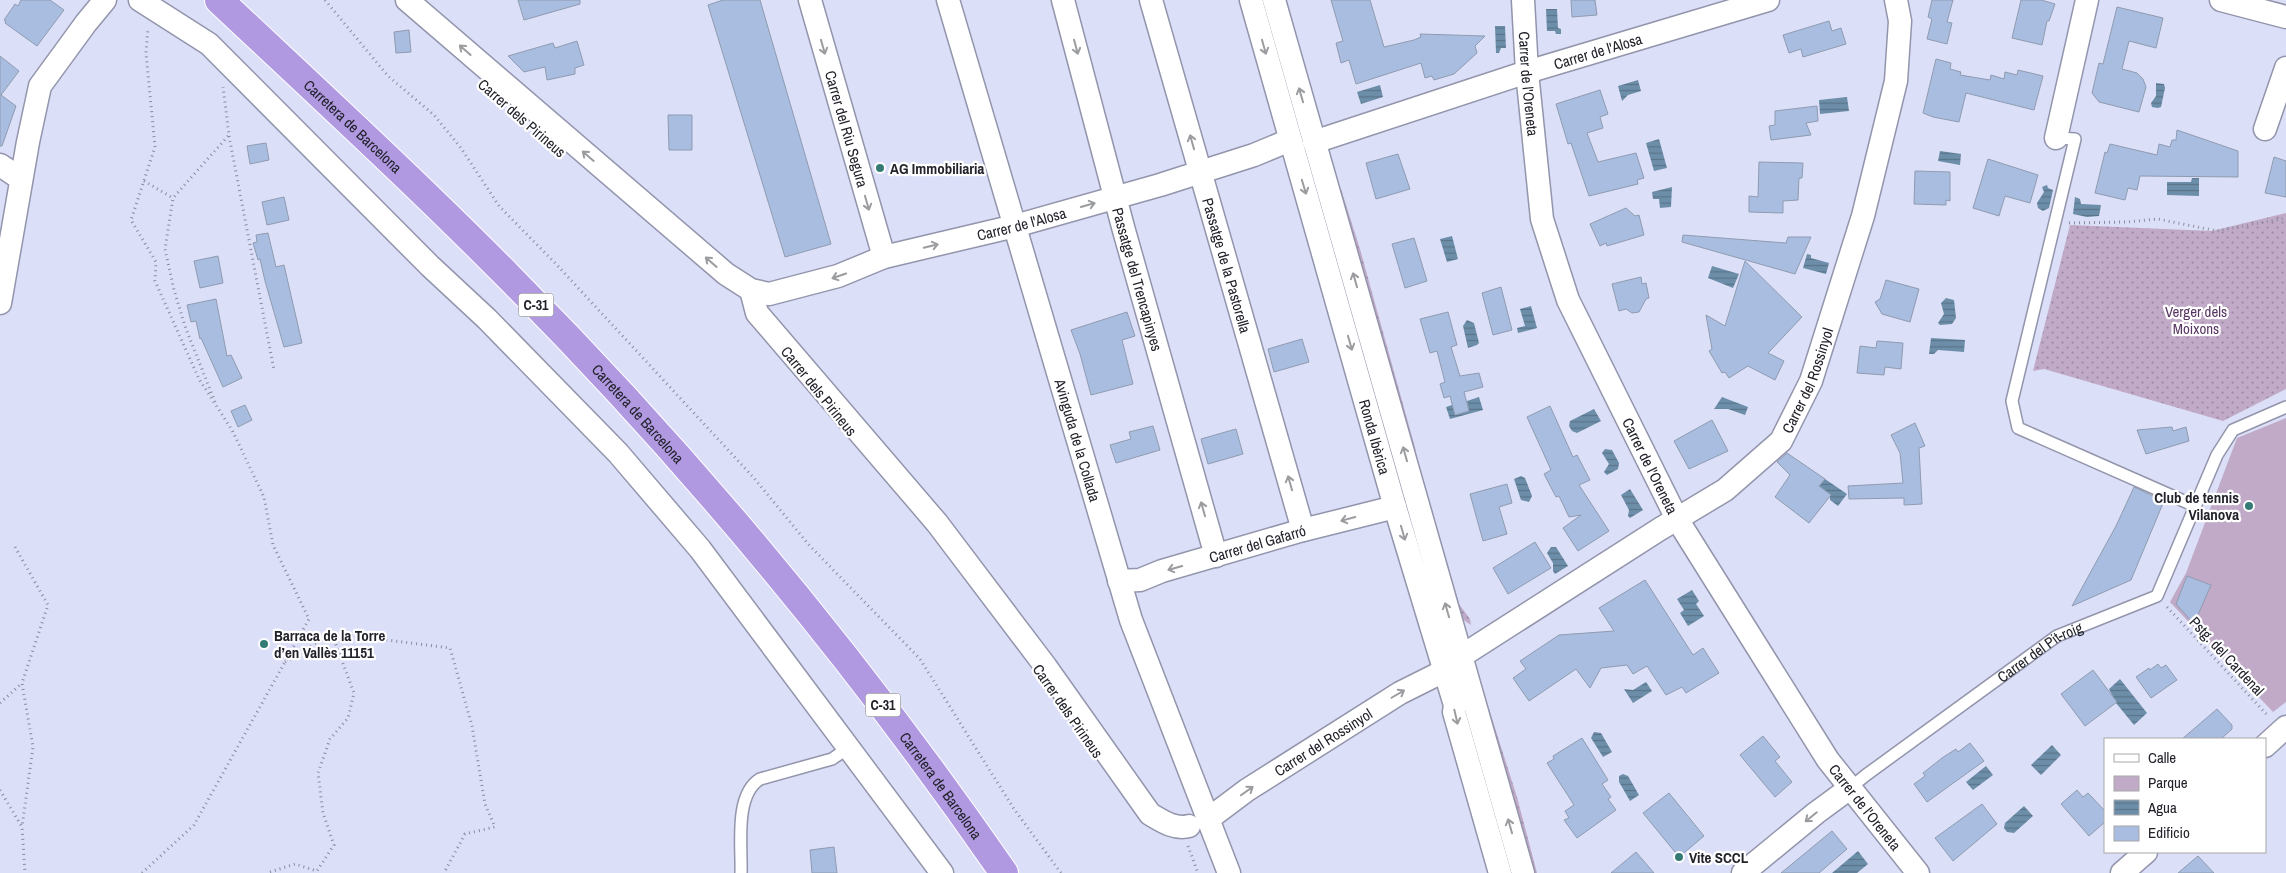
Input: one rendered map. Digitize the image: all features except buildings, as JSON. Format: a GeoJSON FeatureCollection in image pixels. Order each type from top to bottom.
{"type":"FeatureCollection","features":[{"type":"Feature","properties":{"kind":"highway","name":"Carretera de Barcelona"},"geometry":{"type":"LineString","coordinates":[[219,0],[410,179],[485,253],[646,423],[752,544],[882,705],[950,795],[1004,873]]}},
{"type":"Feature","properties":{"kind":"street","name":"Carrer dels Pirineus"},"geometry":{"type":"LineString","coordinates":[[408,0],[726,274],[751,290],[757,313],[937,523],[1046,667],[1150,814],[1168,825],[1194,829]]}},
{"type":"Feature","properties":{"kind":"street","name":"Carrer del Riu Segura"},"geometry":{"type":"LineString","coordinates":[[810,0],[884,257]]}},
{"type":"Feature","properties":{"kind":"street","name":"Avinguda de la Collada"},"geometry":{"type":"LineString","coordinates":[[948,0],[1194,829],[1229,873]]}},
{"type":"Feature","properties":{"kind":"street","name":"Passatge del Trencapinyes"},"geometry":{"type":"LineString","coordinates":[[1063,0],[1216,556]]}},
{"type":"Feature","properties":{"kind":"street","name":"Passatge de la Pastorella"},"geometry":{"type":"LineString","coordinates":[[1151,0],[1303,530]]}},
{"type":"Feature","properties":{"kind":"street","name":"Ronda Ibèrica"},"geometry":{"type":"LineString","coordinates":[[1251,0],[1385,465],[1395,507],[1452,664],[1524,873]]}},
{"type":"Feature","properties":{"kind":"street","name":"Ronda Ibèrica"},"geometry":{"type":"LineString","coordinates":[[1274,0],[1401,441],[1500,873]]}},
{"type":"Feature","properties":{"kind":"street","name":"Carrer de l'Oreneta"},"geometry":{"type":"LineString","coordinates":[[1522,0],[1527,72],[1542,219],[1568,300],[1676,519],[1828,760],[1918,873]]}},
{"type":"Feature","properties":{"kind":"street","name":"Carrer de l'Alosa"},"geometry":{"type":"LineString","coordinates":[[1314,142],[1527,72],[1768,0]]}},
{"type":"Feature","properties":{"kind":"street","name":"Carrer del Rossinyol"},"geometry":{"type":"LineString","coordinates":[[1194,829],[1247,790],[1400,693],[1452,664],[1724,490],[1781,441],[1811,381],[1863,216],[1896,81],[1900,21],[1896,0]]}},
{"type":"Feature","properties":{"kind":"street"},"geometry":{"type":"LineString","coordinates":[[2056,138],[2088,0]]}},
{"type":"Feature","properties":{"kind":"street"},"geometry":{"type":"LineString","coordinates":[[2220,0],[2286,17]]}},
{"type":"Feature","properties":{"kind":"street"},"geometry":{"type":"LineString","coordinates":[[0,303],[21,179],[40,86],[101,2]]}},
{"type":"Feature","properties":{"kind":"street"},"geometry":{"type":"LineString","coordinates":[[145,3],[209,44],[430,266],[487,318],[618,453],[700,549],[942,873]]}},
{"type":"Feature","properties":{"kind":"street"},"geometry":{"type":"LineString","coordinates":[[2265,128],[2286,68]]}},
{"type":"Feature","properties":{"kind":"street","name":"Carrer de l'Alosa"},"geometry":{"type":"LineString","coordinates":[[751,290],[769,294],[838,276],[884,257],[1015,226],[1116,198],[1254,155],[1290,140]]}},
{"type":"Feature","properties":{"kind":"street"},"geometry":{"type":"LineString","coordinates":[[0,165],[21,179]]}},
{"type":"Feature","properties":{"kind":"street","name":"Carrer del Gafarró"},"geometry":{"type":"LineString","coordinates":[[1119,581],[1140,580],[1303,530],[1395,507]]}},
{"type":"Feature","properties":{"kind":"street"},"geometry":{"type":"LineString","coordinates":[[2266,745],[2284,729]]}},
{"type":"Feature","properties":{"kind":"street","name":"Carrer del Pit-roig"},"geometry":{"type":"LineString","coordinates":[[1743,873],[1816,813],[1850,788]]}},
{"type":"Feature","properties":{"kind":"street"},"geometry":{"type":"LineString","coordinates":[[2122,873],[2145,853]]}},
{"type":"Feature","properties":{"kind":"lane"},"geometry":{"type":"LineString","coordinates":[[2056,138],[2075,139],[2012,401],[2018,428],[2195,506]]}},
{"type":"Feature","properties":{"kind":"lane"},"geometry":{"type":"LineString","coordinates":[[2156,596],[2217,455],[2233,430],[2286,407]]}},
{"type":"Feature","properties":{"kind":"lane","name":"Carrer del Pit-roig"},"geometry":{"type":"LineString","coordinates":[[1850,788],[2057,636],[2156,596]]}},
{"type":"Feature","properties":{"kind":"lane"},"geometry":{"type":"LineString","coordinates":[[741,873],[743,805],[748,790],[753,783],[760,779],[832,759],[848,748]]}},
{"type":"Feature","properties":{"kind":"path"},"geometry":{"type":"LineString","coordinates":[[325,0],[388,76],[434,115],[461,148],[499,206],[557,264],[754,478],[809,545],[920,659],[1014,809],[1061,873]]}},
{"type":"Feature","properties":{"kind":"path"},"geometry":{"type":"LineString","coordinates":[[142,873],[194,825],[309,619],[273,545],[264,497],[232,430],[199,379],[155,281],[156,262],[131,220],[155,147],[146,53],[145,3]]}},
{"type":"Feature","properties":{"kind":"path"},"geometry":{"type":"LineString","coordinates":[[218,53],[229,135],[274,370]]}},
{"type":"Feature","properties":{"kind":"path"},"geometry":{"type":"LineString","coordinates":[[218,409],[186,329],[170,274],[165,249],[173,198],[229,135]]}},
{"type":"Feature","properties":{"kind":"path"},"geometry":{"type":"LineString","coordinates":[[144,181],[173,198]]}},
{"type":"Feature","properties":{"kind":"path"},"geometry":{"type":"LineString","coordinates":[[2052,229],[2069,223],[2126,222],[2158,219],[2217,231],[2286,218]]}},
{"type":"Feature","properties":{"kind":"path"},"geometry":{"type":"LineString","coordinates":[[15,547],[48,605],[22,683],[33,747],[22,827],[24,873]]}},
{"type":"Feature","properties":{"kind":"path","name":"Pstg. del Cardenal"},"geometry":{"type":"LineString","coordinates":[[2156,596],[2284,729]]}},
{"type":"Feature","properties":{"kind":"path"},"geometry":{"type":"LineString","coordinates":[[284,663],[332,634],[450,648],[472,726],[485,804],[495,827],[464,834],[444,873]]}},
{"type":"Feature","properties":{"kind":"path"},"geometry":{"type":"LineString","coordinates":[[271,873],[295,864],[317,871],[334,846],[323,813],[318,773],[330,739],[348,718],[354,693],[332,634]]}},
{"type":"Feature","properties":{"kind":"path"},"geometry":{"type":"LineString","coordinates":[[0,703],[22,683]]}},
{"type":"Feature","properties":{"kind":"path"},"geometry":{"type":"LineString","coordinates":[[0,790],[22,827]]}},
{"type":"Feature","properties":{"kind":"path"},"geometry":{"type":"LineString","coordinates":[[1194,829],[1198,873]]}},
{"type":"Feature","properties":{"kind":"green space"},"geometry":{"type":"Polygon","coordinates":[[[1341,189],[1360,249],[1416,451],[1410,452],[1337,190],[1341,189]]]}},
{"type":"Feature","properties":{"kind":"green space","name":"Verger dels Moixons"},"geometry":{"type":"Polygon","coordinates":[[[2286,213],[2286,389],[2223,421],[2044,369],[2033,371],[2070,225],[2212,231],[2286,213]]]}},
{"type":"Feature","properties":{"kind":"green space","name":"Club de tennis Vilanova"},"geometry":{"type":"Polygon","coordinates":[[[2286,418],[2286,702],[2273,712],[2170,602],[2186,573],[2237,438],[2286,418]]]}},
{"type":"Feature","properties":{"kind":"green space"},"geometry":{"type":"Polygon","coordinates":[[[1419,466],[1459,604],[1470,619],[1471,625],[1462,619],[1415,467],[1419,466]]]}},
{"type":"Feature","properties":{"kind":"green space"},"geometry":{"type":"Polygon","coordinates":[[[1489,709],[1517,797],[1537,873],[1532,873],[1485,711],[1489,709]]]}},
{"type":"Feature","properties":{"kind":"water"},"geometry":{"type":"Polygon","coordinates":[[[1546,9],[1557,9],[1558,28],[1561,29],[1561,34],[1556,34],[1555,31],[1547,31],[1546,9]]]}},
{"type":"Feature","properties":{"kind":"water"},"geometry":{"type":"Polygon","coordinates":[[[1495,26],[1505,26],[1506,48],[1501,48],[1499,53],[1496,53],[1495,26]]]}},
{"type":"Feature","properties":{"kind":"water"},"geometry":{"type":"Polygon","coordinates":[[[1638,80],[1641,91],[1628,95],[1622,101],[1618,86],[1638,80]]]}},
{"type":"Feature","properties":{"kind":"water"},"geometry":{"type":"Polygon","coordinates":[[[2156,83],[2164,84],[2165,88],[2161,107],[2158,108],[2152,107],[2151,103],[2156,96],[2156,83]]]}},
{"type":"Feature","properties":{"kind":"water"},"geometry":{"type":"Polygon","coordinates":[[[1380,85],[1383,97],[1361,104],[1357,92],[1380,85]]]}},
{"type":"Feature","properties":{"kind":"water"},"geometry":{"type":"Polygon","coordinates":[[[1847,97],[1849,111],[1820,114],[1819,100],[1847,97]]]}},
{"type":"Feature","properties":{"kind":"water"},"geometry":{"type":"Polygon","coordinates":[[[1659,139],[1667,168],[1654,171],[1646,143],[1659,139]]]}},
{"type":"Feature","properties":{"kind":"water"},"geometry":{"type":"Polygon","coordinates":[[[1940,151],[1961,154],[1960,165],[1938,161],[1940,151]]]}},
{"type":"Feature","properties":{"kind":"water"},"geometry":{"type":"Polygon","coordinates":[[[2192,178],[2199,178],[2199,196],[2167,195],[2167,182],[2191,182],[2192,178]]]}},
{"type":"Feature","properties":{"kind":"water"},"geometry":{"type":"Polygon","coordinates":[[[2047,185],[2048,188],[2053,190],[2049,208],[2043,211],[2038,208],[2037,203],[2044,192],[2042,187],[2047,185]]]}},
{"type":"Feature","properties":{"kind":"water"},"geometry":{"type":"Polygon","coordinates":[[[1672,187],[1671,207],[1660,208],[1659,199],[1653,199],[1652,192],[1672,187]]]}},
{"type":"Feature","properties":{"kind":"water"},"geometry":{"type":"Polygon","coordinates":[[[2075,197],[2080,199],[2081,204],[2101,205],[2099,216],[2087,217],[2073,214],[2075,197]]]}},
{"type":"Feature","properties":{"kind":"water"},"geometry":{"type":"Polygon","coordinates":[[[1452,236],[1458,259],[1447,262],[1440,239],[1452,236]]]}},
{"type":"Feature","properties":{"kind":"water"},"geometry":{"type":"Polygon","coordinates":[[[1807,254],[1811,255],[1811,258],[1829,263],[1826,274],[1803,268],[1807,254]]]}},
{"type":"Feature","properties":{"kind":"water"},"geometry":{"type":"Polygon","coordinates":[[[1712,266],[1739,274],[1733,288],[1708,278],[1712,266]]]}},
{"type":"Feature","properties":{"kind":"water"},"geometry":{"type":"Polygon","coordinates":[[[1946,298],[1954,300],[1956,318],[1952,324],[1940,325],[1938,323],[1944,314],[1941,303],[1946,298]]]}},
{"type":"Feature","properties":{"kind":"water"},"geometry":{"type":"Polygon","coordinates":[[[1531,306],[1537,328],[1518,333],[1517,328],[1525,326],[1520,309],[1531,306]]]}},
{"type":"Feature","properties":{"kind":"water"},"geometry":{"type":"Polygon","coordinates":[[[1467,320],[1474,323],[1479,343],[1468,348],[1463,326],[1467,320]]]}},
{"type":"Feature","properties":{"kind":"water"},"geometry":{"type":"Polygon","coordinates":[[[1931,338],[1965,340],[1964,352],[1938,350],[1934,354],[1929,354],[1931,338]]]}},
{"type":"Feature","properties":{"kind":"water"},"geometry":{"type":"Polygon","coordinates":[[[1479,397],[1483,410],[1450,419],[1446,407],[1452,405],[1455,415],[1469,411],[1467,401],[1479,397]]]}},
{"type":"Feature","properties":{"kind":"water"},"geometry":{"type":"Polygon","coordinates":[[[1722,397],[1748,407],[1745,415],[1728,409],[1714,409],[1722,397]]]}},
{"type":"Feature","properties":{"kind":"water"},"geometry":{"type":"Polygon","coordinates":[[[1594,409],[1601,421],[1577,433],[1572,431],[1569,426],[1570,421],[1594,409]]]}},
{"type":"Feature","properties":{"kind":"water"},"geometry":{"type":"Polygon","coordinates":[[[1605,449],[1612,450],[1619,463],[1618,469],[1607,475],[1604,472],[1609,464],[1602,453],[1605,449]]]}},
{"type":"Feature","properties":{"kind":"water"},"geometry":{"type":"Polygon","coordinates":[[[1521,476],[1525,478],[1532,496],[1529,502],[1521,500],[1514,479],[1521,476]]]}},
{"type":"Feature","properties":{"kind":"water"},"geometry":{"type":"Polygon","coordinates":[[[1825,479],[1847,494],[1838,506],[1830,500],[1830,494],[1819,486],[1825,479]]]}},
{"type":"Feature","properties":{"kind":"water"},"geometry":{"type":"Polygon","coordinates":[[[1630,489],[1643,510],[1630,518],[1628,516],[1629,510],[1621,495],[1630,489]]]}},
{"type":"Feature","properties":{"kind":"water"},"geometry":{"type":"Polygon","coordinates":[[[1551,547],[1556,547],[1568,566],[1555,574],[1553,563],[1547,553],[1551,547]]]}},
{"type":"Feature","properties":{"kind":"water"},"geometry":{"type":"Polygon","coordinates":[[[1692,590],[1699,601],[1696,604],[1704,616],[1688,626],[1680,613],[1684,610],[1677,599],[1692,590]]]}},
{"type":"Feature","properties":{"kind":"water"},"geometry":{"type":"Polygon","coordinates":[[[2120,679],[2147,713],[2134,725],[2116,703],[2109,689],[2120,679]]]}},
{"type":"Feature","properties":{"kind":"water"},"geometry":{"type":"Polygon","coordinates":[[[1646,682],[1652,691],[1633,703],[1624,689],[1633,690],[1646,682]]]}},
{"type":"Feature","properties":{"kind":"water"},"geometry":{"type":"Polygon","coordinates":[[[1594,732],[1601,733],[1612,752],[1603,757],[1591,738],[1594,732]]]}},
{"type":"Feature","properties":{"kind":"water"},"geometry":{"type":"Polygon","coordinates":[[[2052,745],[2061,755],[2041,775],[2031,765],[2052,745]]]}},
{"type":"Feature","properties":{"kind":"water"},"geometry":{"type":"Polygon","coordinates":[[[1986,766],[1993,775],[1973,790],[1966,782],[1986,766]]]}},
{"type":"Feature","properties":{"kind":"water"},"geometry":{"type":"Polygon","coordinates":[[[1623,774],[1628,776],[1639,795],[1630,801],[1619,782],[1619,776],[1623,774]]]}},
{"type":"Feature","properties":{"kind":"water"},"geometry":{"type":"Polygon","coordinates":[[[2024,806],[2033,816],[2014,833],[2007,832],[2004,828],[2005,823],[2024,806]]]}},
{"type":"Feature","properties":{"kind":"water"},"geometry":{"type":"Polygon","coordinates":[[[1858,851],[1868,864],[1857,873],[1832,873],[1858,851]]]}},
{"type":"Feature","properties":{"kind":"place","name":"AG Immobiliaria"},"geometry":{"type":"Point","coordinates":[880,168]}},
{"type":"Feature","properties":{"kind":"place","name":"Club de tennis Vilanova"},"geometry":{"type":"Point","coordinates":[2249,506]}},
{"type":"Feature","properties":{"kind":"place","name":"Barraca de la Torre d’en Vallès 11151"},"geometry":{"type":"Point","coordinates":[264,644]}},
{"type":"Feature","properties":{"kind":"place","name":"Vite SCCL"},"geometry":{"type":"Point","coordinates":[1679,857]}}]}
